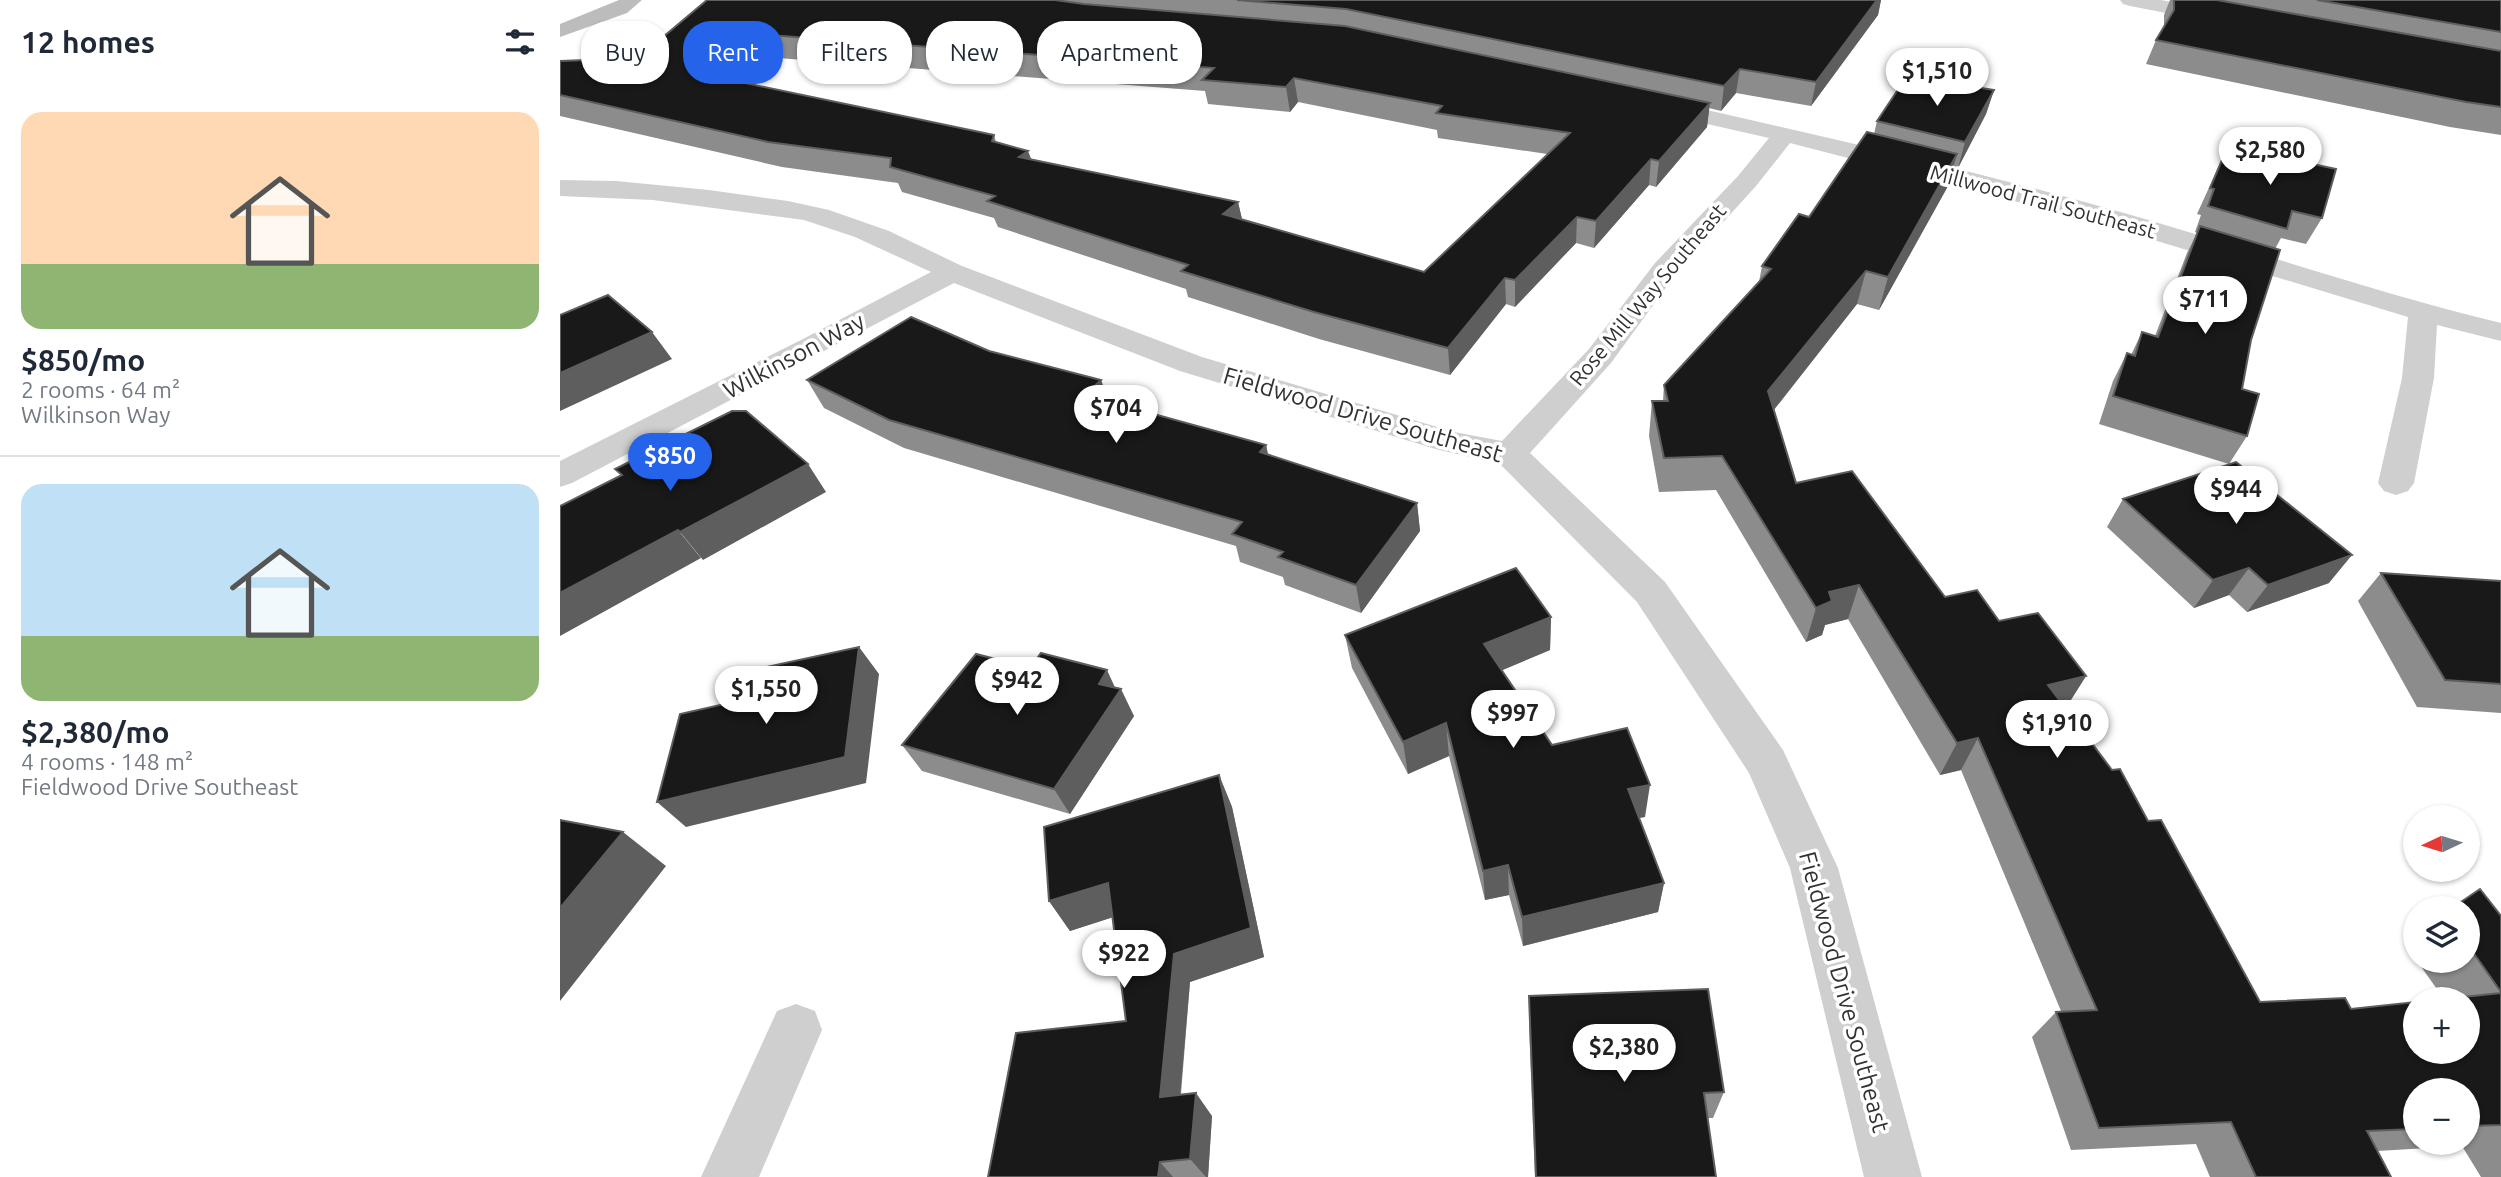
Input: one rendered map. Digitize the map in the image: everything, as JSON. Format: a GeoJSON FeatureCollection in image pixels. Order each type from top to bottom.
{"type":"FeatureCollection","features":[{"type":"Feature","properties":{"kind":"main road"},"geometry":{"type":"LineString","coordinates":[[560,10],[590,0]]}},
{"type":"Feature","properties":{"kind":"main road"},"geometry":{"type":"LineString","coordinates":[[560,31],[620,9],[632,0]]}},
{"type":"Feature","properties":{"kind":"street"},"geometry":{"type":"LineString","coordinates":[[2130,0],[2238,20]]}},
{"type":"Feature","properties":{"kind":"street","name":"Millwood Trail Southeast"},"geometry":{"type":"LineString","coordinates":[[1638,102],[1785,134],[2101,215],[2423,314],[2501,332]]}},
{"type":"Feature","properties":{"kind":"street","name":"Rose Mill Way Southeast"},"geometry":{"type":"LineString","coordinates":[[1510,454],[1600,356],[1665,269],[1747,181],[1785,134]]}},
{"type":"Feature","properties":{"kind":"street","name":"Fieldwood Drive Southeast"},"geometry":{"type":"LineString","coordinates":[[560,188],[600,187],[706,198],[756,204],[834,220],[922,256],[952,272],[1191,364],[1399,427],[1510,454],[1651,592],[1767,763],[1814,868],[1893,1177]]}},
{"type":"Feature","properties":{"kind":"street","name":"Wilkinson Way"},"geometry":{"type":"LineString","coordinates":[[560,475],[814,346],[952,272]]}},
{"type":"Feature","properties":{"kind":"street"},"geometry":{"type":"LineString","coordinates":[[2396,483],[2418,378],[2423,314]]}},
{"type":"Feature","properties":{"kind":"street"},"geometry":{"type":"LineString","coordinates":[[730,1177],[796,1030]]}},
{"type":"Feature","properties":{"kind":"building"},"geometry":{"type":"Polygon","coordinates":[[[707,0],[1055,0],[1345,26],[1710,103],[1659,161],[1651,159],[1596,221],[1577,217],[1515,280],[1505,278],[1448,348],[1314,312],[1181,271],[1188,265],[987,201],[995,196],[890,167],[891,158],[768,142],[560,95],[560,61],[581,60],[581,84],[669,84],[669,32],[707,0]],[[683,21],[683,84],[750,84],[994,135],[992,141],[1028,151],[1019,157],[1238,202],[1223,214],[1424,272],[1570,133],[1436,113],[1442,106],[1294,78],[1286,87],[1202,80],[1214,68],[1202,67],[1202,21],[1037,21],[1037,55],[1023,54],[1023,21],[926,21],[926,47],[912,46],[912,21],[797,21],[797,37],[783,36],[783,21],[683,21]]]}},
{"type":"Feature","properties":{"kind":"building"},"geometry":{"type":"Polygon","coordinates":[[[1237,0],[1877,0],[1816,82],[1740,69],[1724,86],[1346,9],[1237,0]]]}},
{"type":"Feature","properties":{"kind":"building"},"geometry":{"type":"Polygon","coordinates":[[[2174,0],[2217,0],[2501,51],[2501,107],[2156,40],[2174,10],[2174,0]]]}},
{"type":"Feature","properties":{"kind":"building"},"geometry":{"type":"Polygon","coordinates":[[[2317,0],[2501,0],[2501,32],[2317,0]]]}},
{"type":"Feature","properties":{"kind":"building"},"geometry":{"type":"Polygon","coordinates":[[[1907,76],[1994,90],[1965,142],[1877,121],[1907,76]]]}},
{"type":"Feature","properties":{"kind":"building"},"geometry":{"type":"Polygon","coordinates":[[[1867,132],[1957,154],[1888,277],[1866,271],[1768,391],[1796,483],[1852,471],[1945,597],[1977,590],[1999,621],[2038,613],[2086,676],[2048,685],[2112,770],[2120,769],[2148,821],[2161,820],[2260,1002],[2345,998],[2351,1009],[2403,1003],[2403,1064],[2480,1064],[2480,995],[2501,993],[2501,1125],[2480,1126],[2480,1078],[2403,1078],[2403,1130],[2367,1131],[2391,1177],[2256,1177],[2231,1122],[2099,1128],[2056,1012],[2097,1010],[1978,738],[1957,743],[1859,585],[1829,592],[1832,601],[1816,608],[1722,456],[1664,458],[1652,401],[1668,401],[1664,385],[1771,269],[1762,266],[1799,214],[1809,217],[1867,132]]]}},
{"type":"Feature","properties":{"kind":"building"},"geometry":{"type":"Polygon","coordinates":[[[2228,146],[2336,169],[2322,218],[2292,211],[2287,229],[2208,206],[2214,189],[2210,188],[2228,146]]]}},
{"type":"Feature","properties":{"kind":"building"},"geometry":{"type":"Polygon","coordinates":[[[2200,226],[2280,250],[2251,340],[2242,389],[2259,394],[2247,436],[2113,396],[2127,353],[2135,356],[2142,332],[2158,337],[2200,226]]]}},
{"type":"Feature","properties":{"kind":"building"},"geometry":{"type":"Polygon","coordinates":[[[608,295],[652,332],[560,373],[560,315],[608,295]]]}},
{"type":"Feature","properties":{"kind":"building"},"geometry":{"type":"Polygon","coordinates":[[[911,317],[989,351],[1101,380],[1085,395],[1266,445],[1260,452],[1417,503],[1356,585],[1278,557],[1283,552],[1232,534],[1242,522],[889,420],[807,380],[911,317]]]}},
{"type":"Feature","properties":{"kind":"building"},"geometry":{"type":"Polygon","coordinates":[[[732,411],[746,411],[808,464],[560,593],[560,506],[622,475],[615,469],[732,411]]]}},
{"type":"Feature","properties":{"kind":"building"},"geometry":{"type":"Polygon","coordinates":[[[2236,462],[2352,555],[2268,585],[2249,568],[2213,580],[2123,499],[2236,462]]]}},
{"type":"Feature","properties":{"kind":"building"},"geometry":{"type":"Polygon","coordinates":[[[1516,568],[1551,617],[1484,644],[1552,745],[1627,728],[1650,785],[1628,789],[1664,883],[1522,917],[1508,865],[1483,871],[1446,723],[1403,742],[1345,635],[1516,568]]]}},
{"type":"Feature","properties":{"kind":"building"},"geometry":{"type":"Polygon","coordinates":[[[2381,573],[2501,581],[2501,684],[2445,680],[2381,573]]]}},
{"type":"Feature","properties":{"kind":"building"},"geometry":{"type":"Polygon","coordinates":[[[859,647],[845,757],[657,802],[680,714],[738,701],[744,672],[859,647]]]}},
{"type":"Feature","properties":{"kind":"building"},"geometry":{"type":"Polygon","coordinates":[[[1041,653],[1107,670],[1099,684],[1121,689],[1054,789],[902,745],[976,654],[1030,668],[1041,653]]]}},
{"type":"Feature","properties":{"kind":"building"},"geometry":{"type":"Polygon","coordinates":[[[1219,775],[1251,928],[1174,954],[1160,1097],[1196,1093],[1190,1159],[1160,1162],[1158,1177],[988,1177],[1016,1033],[1126,1021],[1108,883],[1049,901],[1044,827],[1219,775]]]}},
{"type":"Feature","properties":{"kind":"building"},"geometry":{"type":"Polygon","coordinates":[[[560,820],[623,832],[560,908],[560,820]]]}},
{"type":"Feature","properties":{"kind":"building"},"geometry":{"type":"Polygon","coordinates":[[[2480,889],[2501,916],[2501,992],[2480,962],[2480,896],[2470,896],[2480,889]]]}},
{"type":"Feature","properties":{"kind":"building"},"geometry":{"type":"Polygon","coordinates":[[[1708,989],[1724,1092],[1704,1093],[1716,1177],[1536,1177],[1529,996],[1708,989]]]}}]}
